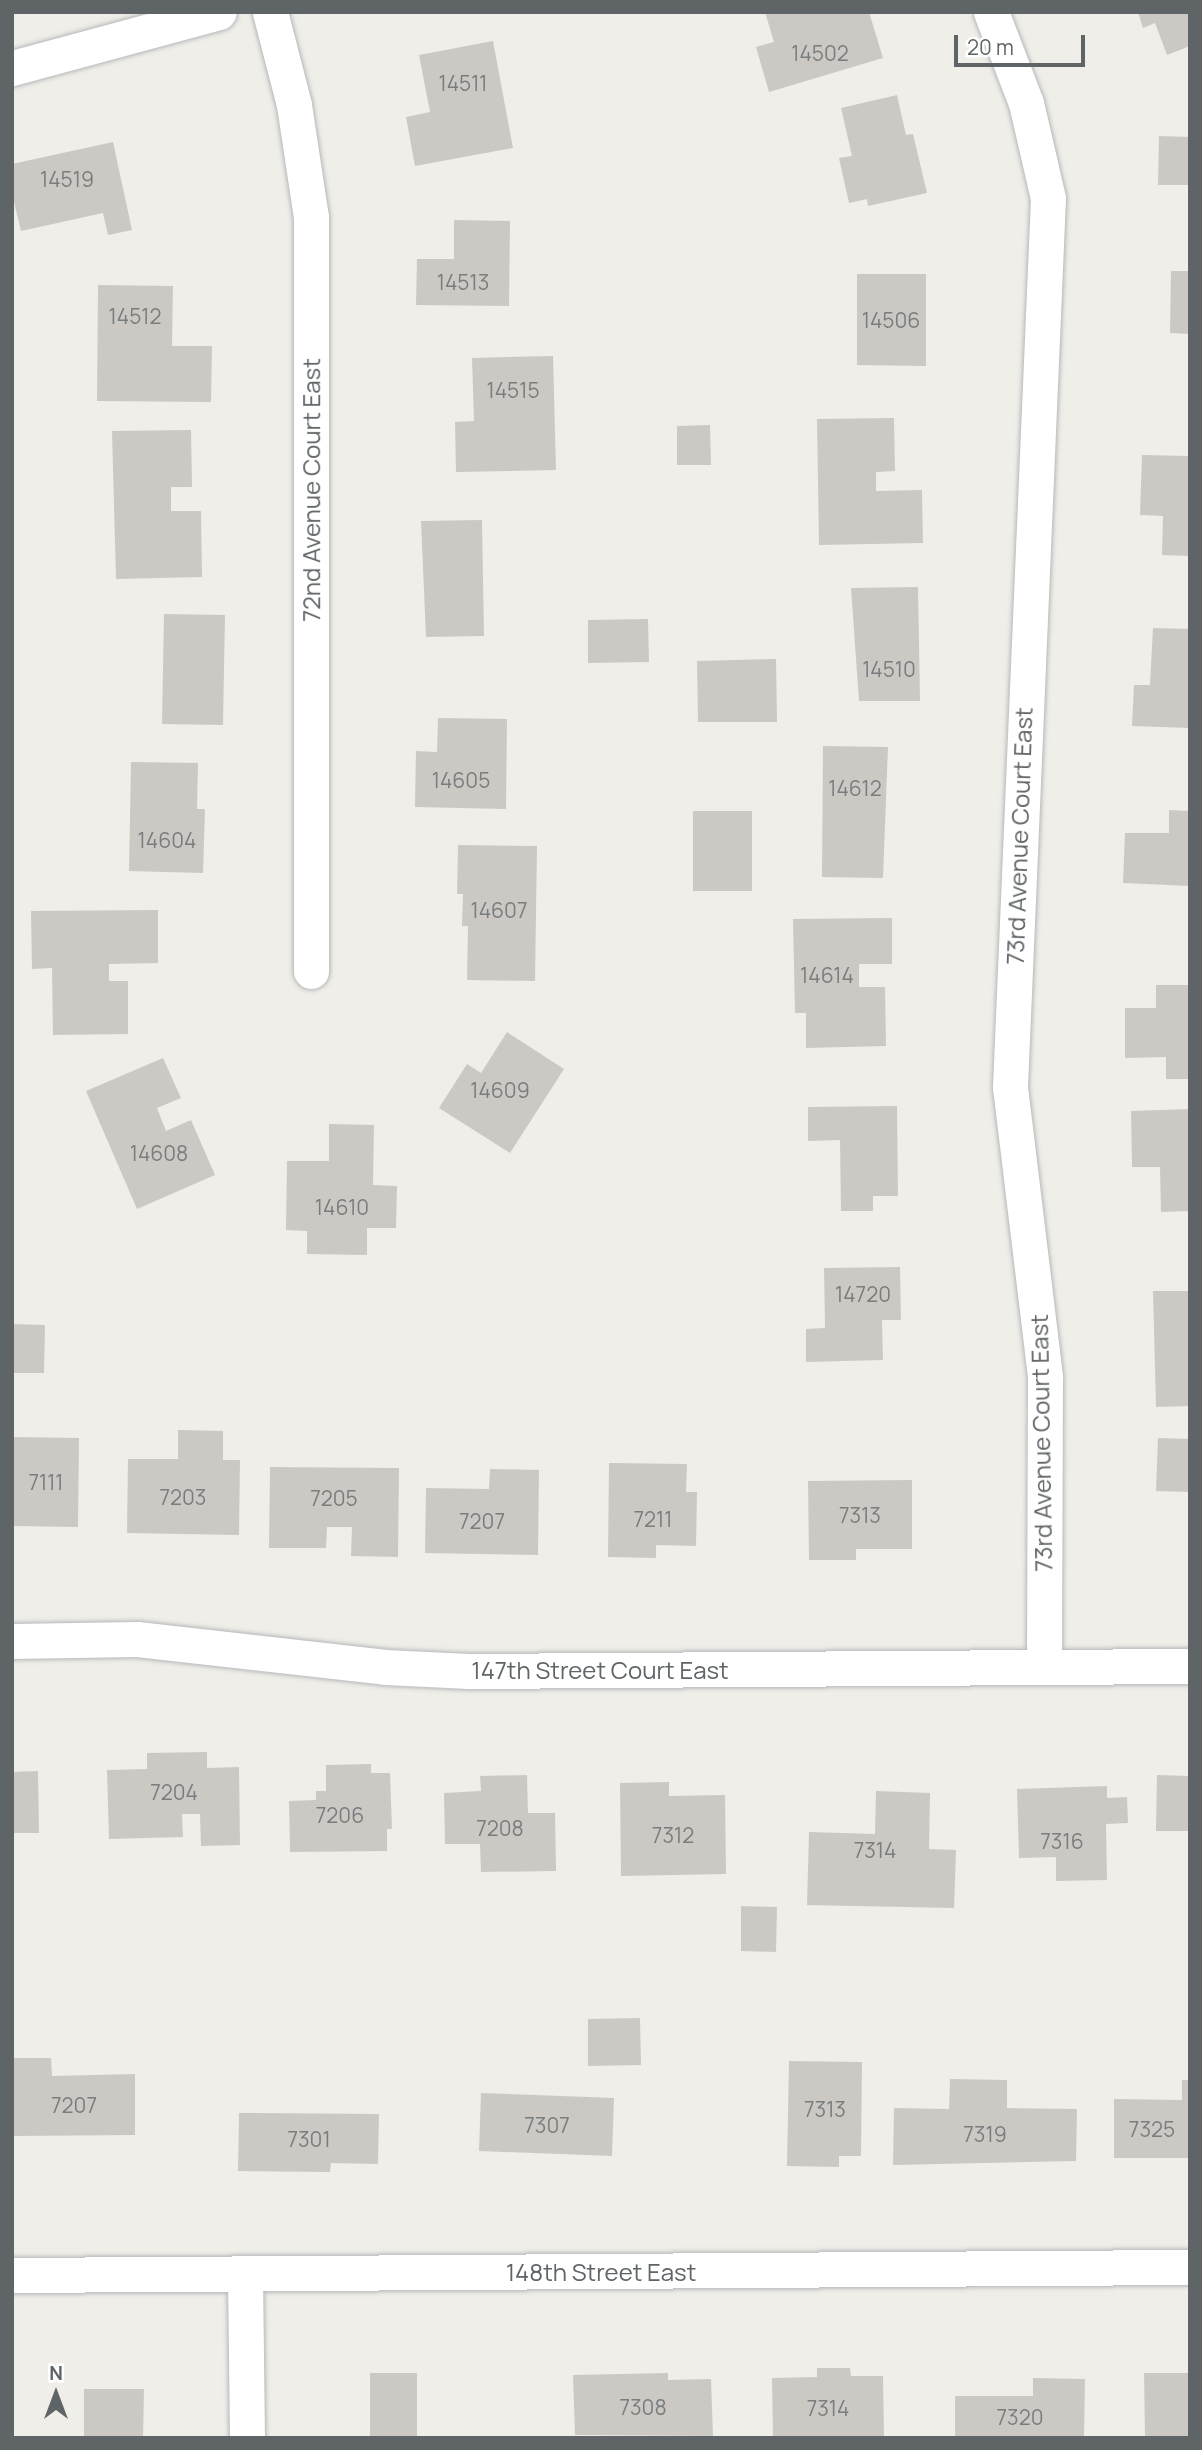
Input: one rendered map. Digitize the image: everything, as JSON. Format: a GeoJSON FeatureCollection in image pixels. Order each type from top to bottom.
{"type":"FeatureCollection","features":[{"type":"Feature","properties":{"kind":"street"},"geometry":{"type":"LineString","coordinates":[[12,68],[219,12]]}},
{"type":"Feature","properties":{"kind":"street","name":"72nd Avenue Court East"},"geometry":{"type":"LineString","coordinates":[[270,12],[294,105],[311,216],[311,971]]}},
{"type":"Feature","properties":{"kind":"street","name":"73rd Avenue Court East"},"geometry":{"type":"LineString","coordinates":[[991,12],[1026,103],[1048,198],[1010,1087],[1045,1378],[1044,1667]]}},
{"type":"Feature","properties":{"kind":"street","name":"147th Street Court East"},"geometry":{"type":"LineString","coordinates":[[12,1640],[137,1639],[385,1667],[469,1671],[1190,1666]]}},
{"type":"Feature","properties":{"kind":"street","name":"148th Street East"},"geometry":{"type":"LineString","coordinates":[[12,2275],[1190,2267]]}},
{"type":"Feature","properties":{"kind":"street"},"geometry":{"type":"LineString","coordinates":[[245,2274],[247,2438]]}},
{"type":"Feature","properties":{"kind":"building"},"geometry":{"type":"Polygon","coordinates":[[[765,12],[869,12],[883,58],[769,92],[756,47],[774,42],[765,12]]]}},
{"type":"Feature","properties":{"kind":"building"},"geometry":{"type":"Polygon","coordinates":[[[1138,12],[1190,12],[1190,46],[1167,55],[1155,23],[1143,28],[1138,12]]]}},
{"type":"Feature","properties":{"kind":"building"},"geometry":{"type":"Polygon","coordinates":[[[493,41],[513,148],[415,166],[406,117],[430,112],[419,55],[493,41]]]}},
{"type":"Feature","properties":{"kind":"building"},"geometry":{"type":"Polygon","coordinates":[[[897,95],[906,135],[913,134],[927,193],[868,206],[867,199],[849,203],[839,158],[852,156],[841,108],[897,95]]]}},
{"type":"Feature","properties":{"kind":"building"},"geometry":{"type":"Polygon","coordinates":[[[1159,136],[1190,137],[1190,185],[1158,185],[1159,136]]]}},
{"type":"Feature","properties":{"kind":"building"},"geometry":{"type":"Polygon","coordinates":[[[113,142],[132,230],[108,235],[103,213],[21,231],[12,194],[12,164],[113,142]]]}},
{"type":"Feature","properties":{"kind":"building"},"geometry":{"type":"Polygon","coordinates":[[[454,220],[510,221],[509,306],[416,305],[417,259],[454,259],[454,220]]]}},
{"type":"Feature","properties":{"kind":"building"},"geometry":{"type":"Polygon","coordinates":[[[1171,271],[1190,271],[1190,334],[1170,333],[1171,271]]]}},
{"type":"Feature","properties":{"kind":"building"},"geometry":{"type":"Polygon","coordinates":[[[857,274],[926,274],[926,366],[857,365],[857,274]]]}},
{"type":"Feature","properties":{"kind":"building"},"geometry":{"type":"Polygon","coordinates":[[[98,285],[173,286],[172,346],[212,346],[211,402],[97,401],[98,285]]]}},
{"type":"Feature","properties":{"kind":"building"},"geometry":{"type":"Polygon","coordinates":[[[553,356],[556,470],[456,472],[455,422],[474,421],[472,358],[553,356]]]}},
{"type":"Feature","properties":{"kind":"building"},"geometry":{"type":"Polygon","coordinates":[[[894,418],[895,471],[876,472],[876,491],[922,490],[923,543],[819,545],[817,419],[894,418]]]}},
{"type":"Feature","properties":{"kind":"building"},"geometry":{"type":"Polygon","coordinates":[[[710,425],[711,465],[677,465],[677,426],[710,425]]]}},
{"type":"Feature","properties":{"kind":"building"},"geometry":{"type":"Polygon","coordinates":[[[191,430],[192,487],[171,487],[171,511],[201,511],[202,577],[116,579],[112,431],[191,430]]]}},
{"type":"Feature","properties":{"kind":"building"},"geometry":{"type":"Polygon","coordinates":[[[1142,455],[1190,456],[1190,556],[1162,555],[1163,516],[1140,515],[1142,455]]]}},
{"type":"Feature","properties":{"kind":"building"},"geometry":{"type":"Polygon","coordinates":[[[482,520],[484,636],[426,637],[421,521],[482,520]]]}},
{"type":"Feature","properties":{"kind":"building"},"geometry":{"type":"Polygon","coordinates":[[[918,587],[920,701],[859,701],[851,588],[918,587]]]}},
{"type":"Feature","properties":{"kind":"building"},"geometry":{"type":"Polygon","coordinates":[[[164,614],[225,615],[223,725],[162,724],[164,614]]]}},
{"type":"Feature","properties":{"kind":"building"},"geometry":{"type":"Polygon","coordinates":[[[648,619],[649,662],[588,663],[588,620],[648,619]]]}},
{"type":"Feature","properties":{"kind":"building"},"geometry":{"type":"Polygon","coordinates":[[[1153,628],[1190,629],[1190,728],[1132,726],[1134,685],[1150,685],[1153,628]]]}},
{"type":"Feature","properties":{"kind":"building"},"geometry":{"type":"Polygon","coordinates":[[[776,659],[777,722],[698,722],[697,661],[776,659]]]}},
{"type":"Feature","properties":{"kind":"building"},"geometry":{"type":"Polygon","coordinates":[[[438,718],[507,719],[506,809],[415,807],[416,751],[437,752],[438,718]]]}},
{"type":"Feature","properties":{"kind":"building"},"geometry":{"type":"Polygon","coordinates":[[[823,746],[888,747],[883,878],[822,877],[823,746]]]}},
{"type":"Feature","properties":{"kind":"building"},"geometry":{"type":"Polygon","coordinates":[[[131,762],[198,763],[197,809],[205,809],[203,873],[129,871],[131,762]]]}},
{"type":"Feature","properties":{"kind":"building"},"geometry":{"type":"Polygon","coordinates":[[[1169,810],[1190,811],[1190,886],[1123,883],[1125,833],[1169,833],[1169,810]]]}},
{"type":"Feature","properties":{"kind":"building"},"geometry":{"type":"Polygon","coordinates":[[[693,811],[752,811],[752,891],[693,891],[693,811]]]}},
{"type":"Feature","properties":{"kind":"building"},"geometry":{"type":"Polygon","coordinates":[[[458,845],[537,846],[535,981],[467,980],[468,926],[462,926],[463,894],[457,894],[458,845]]]}},
{"type":"Feature","properties":{"kind":"building"},"geometry":{"type":"Polygon","coordinates":[[[158,910],[158,963],[109,964],[109,981],[128,981],[128,1034],[53,1035],[52,968],[32,969],[31,911],[158,910]]]}},
{"type":"Feature","properties":{"kind":"building"},"geometry":{"type":"Polygon","coordinates":[[[892,918],[892,964],[859,964],[859,987],[885,987],[886,1046],[806,1048],[806,1013],[795,1013],[793,919],[892,918]]]}},
{"type":"Feature","properties":{"kind":"building"},"geometry":{"type":"Polygon","coordinates":[[[1156,985],[1190,985],[1190,1079],[1166,1079],[1166,1057],[1125,1058],[1125,1008],[1156,1008],[1156,985]]]}},
{"type":"Feature","properties":{"kind":"building"},"geometry":{"type":"Polygon","coordinates":[[[507,1032],[564,1069],[510,1153],[439,1108],[467,1064],[481,1073],[507,1032]]]}},
{"type":"Feature","properties":{"kind":"building"},"geometry":{"type":"Polygon","coordinates":[[[163,1058],[181,1098],[157,1108],[166,1131],[191,1120],[215,1175],[137,1209],[86,1091],[163,1058]]]}},
{"type":"Feature","properties":{"kind":"building"},"geometry":{"type":"Polygon","coordinates":[[[897,1106],[898,1196],[873,1196],[873,1211],[841,1211],[840,1140],[808,1141],[808,1107],[897,1106]]]}},
{"type":"Feature","properties":{"kind":"building"},"geometry":{"type":"Polygon","coordinates":[[[1190,1109],[1190,1211],[1161,1212],[1160,1167],[1132,1167],[1131,1111],[1190,1109]]]}},
{"type":"Feature","properties":{"kind":"building"},"geometry":{"type":"Polygon","coordinates":[[[329,1124],[374,1125],[373,1185],[397,1186],[396,1228],[367,1228],[367,1255],[307,1254],[307,1231],[286,1230],[287,1161],[329,1161],[329,1124]]]}},
{"type":"Feature","properties":{"kind":"building"},"geometry":{"type":"Polygon","coordinates":[[[900,1267],[901,1320],[882,1320],[883,1360],[806,1362],[806,1329],[825,1328],[824,1268],[900,1267]]]}},
{"type":"Feature","properties":{"kind":"building"},"geometry":{"type":"Polygon","coordinates":[[[1153,1291],[1190,1291],[1190,1406],[1156,1407],[1153,1291]]]}},
{"type":"Feature","properties":{"kind":"building"},"geometry":{"type":"Polygon","coordinates":[[[12,1324],[45,1325],[44,1373],[12,1373],[12,1324]]]}},
{"type":"Feature","properties":{"kind":"building"},"geometry":{"type":"Polygon","coordinates":[[[178,1430],[223,1431],[223,1460],[240,1460],[239,1535],[127,1533],[128,1459],[178,1459],[178,1430]]]}},
{"type":"Feature","properties":{"kind":"building"},"geometry":{"type":"Polygon","coordinates":[[[12,1437],[79,1438],[78,1527],[12,1526],[12,1437]]]}},
{"type":"Feature","properties":{"kind":"building"},"geometry":{"type":"Polygon","coordinates":[[[1158,1438],[1190,1439],[1190,1492],[1156,1491],[1158,1438]]]}},
{"type":"Feature","properties":{"kind":"building"},"geometry":{"type":"Polygon","coordinates":[[[609,1463],[687,1464],[686,1492],[697,1492],[696,1546],[656,1545],[656,1558],[608,1557],[609,1463]]]}},
{"type":"Feature","properties":{"kind":"building"},"geometry":{"type":"Polygon","coordinates":[[[270,1467],[399,1468],[398,1557],[351,1556],[352,1527],[327,1527],[326,1548],[269,1548],[270,1467]]]}},
{"type":"Feature","properties":{"kind":"building"},"geometry":{"type":"Polygon","coordinates":[[[490,1469],[539,1470],[538,1555],[425,1553],[426,1488],[489,1489],[490,1469]]]}},
{"type":"Feature","properties":{"kind":"building"},"geometry":{"type":"Polygon","coordinates":[[[912,1480],[912,1549],[856,1549],[856,1560],[809,1560],[808,1481],[912,1480]]]}},
{"type":"Feature","properties":{"kind":"building"},"geometry":{"type":"Polygon","coordinates":[[[207,1752],[207,1768],[239,1767],[240,1845],[201,1846],[200,1814],[182,1814],[183,1837],[109,1839],[107,1770],[147,1769],[147,1753],[207,1752]]]}},
{"type":"Feature","properties":{"kind":"building"},"geometry":{"type":"Polygon","coordinates":[[[371,1764],[371,1773],[390,1773],[392,1829],[387,1829],[387,1851],[290,1852],[289,1801],[316,1800],[316,1791],[326,1791],[326,1765],[371,1764]]]}},
{"type":"Feature","properties":{"kind":"building"},"geometry":{"type":"Polygon","coordinates":[[[38,1771],[39,1833],[12,1833],[12,1772],[38,1771]]]}},
{"type":"Feature","properties":{"kind":"building"},"geometry":{"type":"Polygon","coordinates":[[[527,1775],[528,1813],[555,1813],[556,1871],[481,1872],[480,1844],[445,1844],[444,1793],[481,1791],[480,1776],[527,1775]]]}},
{"type":"Feature","properties":{"kind":"building"},"geometry":{"type":"Polygon","coordinates":[[[1157,1775],[1190,1776],[1190,1831],[1156,1831],[1157,1775]]]}},
{"type":"Feature","properties":{"kind":"building"},"geometry":{"type":"Polygon","coordinates":[[[669,1782],[669,1796],[725,1795],[726,1874],[621,1876],[620,1783],[669,1782]]]}},
{"type":"Feature","properties":{"kind":"building"},"geometry":{"type":"Polygon","coordinates":[[[1107,1786],[1107,1798],[1127,1797],[1128,1823],[1106,1824],[1107,1880],[1056,1881],[1056,1857],[1019,1858],[1017,1789],[1107,1786]]]}},
{"type":"Feature","properties":{"kind":"building"},"geometry":{"type":"Polygon","coordinates":[[[876,1791],[930,1793],[929,1849],[956,1850],[954,1908],[807,1905],[809,1832],[875,1834],[876,1791]]]}},
{"type":"Feature","properties":{"kind":"building"},"geometry":{"type":"Polygon","coordinates":[[[741,1906],[777,1907],[776,1952],[741,1951],[741,1906]]]}},
{"type":"Feature","properties":{"kind":"building"},"geometry":{"type":"Polygon","coordinates":[[[640,2018],[641,2065],[588,2066],[588,2019],[640,2018]]]}},
{"type":"Feature","properties":{"kind":"building"},"geometry":{"type":"Polygon","coordinates":[[[12,2058],[51,2058],[52,2076],[135,2074],[135,2135],[12,2136],[12,2058]]]}},
{"type":"Feature","properties":{"kind":"building"},"geometry":{"type":"Polygon","coordinates":[[[789,2061],[862,2062],[861,2156],[839,2156],[839,2167],[787,2166],[789,2061]]]}},
{"type":"Feature","properties":{"kind":"building"},"geometry":{"type":"Polygon","coordinates":[[[950,2079],[1007,2080],[1007,2108],[1077,2109],[1076,2161],[893,2165],[894,2108],[949,2109],[950,2079]]]}},
{"type":"Feature","properties":{"kind":"building"},"geometry":{"type":"Polygon","coordinates":[[[1182,2080],[1190,2080],[1190,2158],[1114,2158],[1114,2099],[1182,2100],[1182,2080]]]}},
{"type":"Feature","properties":{"kind":"building"},"geometry":{"type":"Polygon","coordinates":[[[481,2093],[614,2098],[612,2156],[479,2151],[481,2093]]]}},
{"type":"Feature","properties":{"kind":"building"},"geometry":{"type":"Polygon","coordinates":[[[239,2113],[379,2114],[378,2164],[331,2163],[330,2172],[238,2171],[239,2113]]]}},
{"type":"Feature","properties":{"kind":"building"},"geometry":{"type":"Polygon","coordinates":[[[817,2368],[850,2368],[851,2376],[883,2376],[884,2438],[773,2438],[772,2378],[817,2377],[817,2368]]]}},
{"type":"Feature","properties":{"kind":"building"},"geometry":{"type":"Polygon","coordinates":[[[370,2373],[417,2373],[417,2438],[370,2438],[370,2373]]]}},
{"type":"Feature","properties":{"kind":"building"},"geometry":{"type":"Polygon","coordinates":[[[668,2373],[668,2380],[711,2379],[713,2436],[575,2435],[573,2375],[668,2373]]]}},
{"type":"Feature","properties":{"kind":"building"},"geometry":{"type":"Polygon","coordinates":[[[1144,2373],[1190,2373],[1190,2437],[1145,2437],[1144,2373]]]}},
{"type":"Feature","properties":{"kind":"building"},"geometry":{"type":"Polygon","coordinates":[[[1033,2378],[1085,2379],[1084,2438],[955,2438],[955,2396],[1033,2396],[1033,2378]]]}},
{"type":"Feature","properties":{"kind":"building"},"geometry":{"type":"Polygon","coordinates":[[[84,2389],[144,2389],[143,2438],[84,2438],[84,2389]]]}}]}
